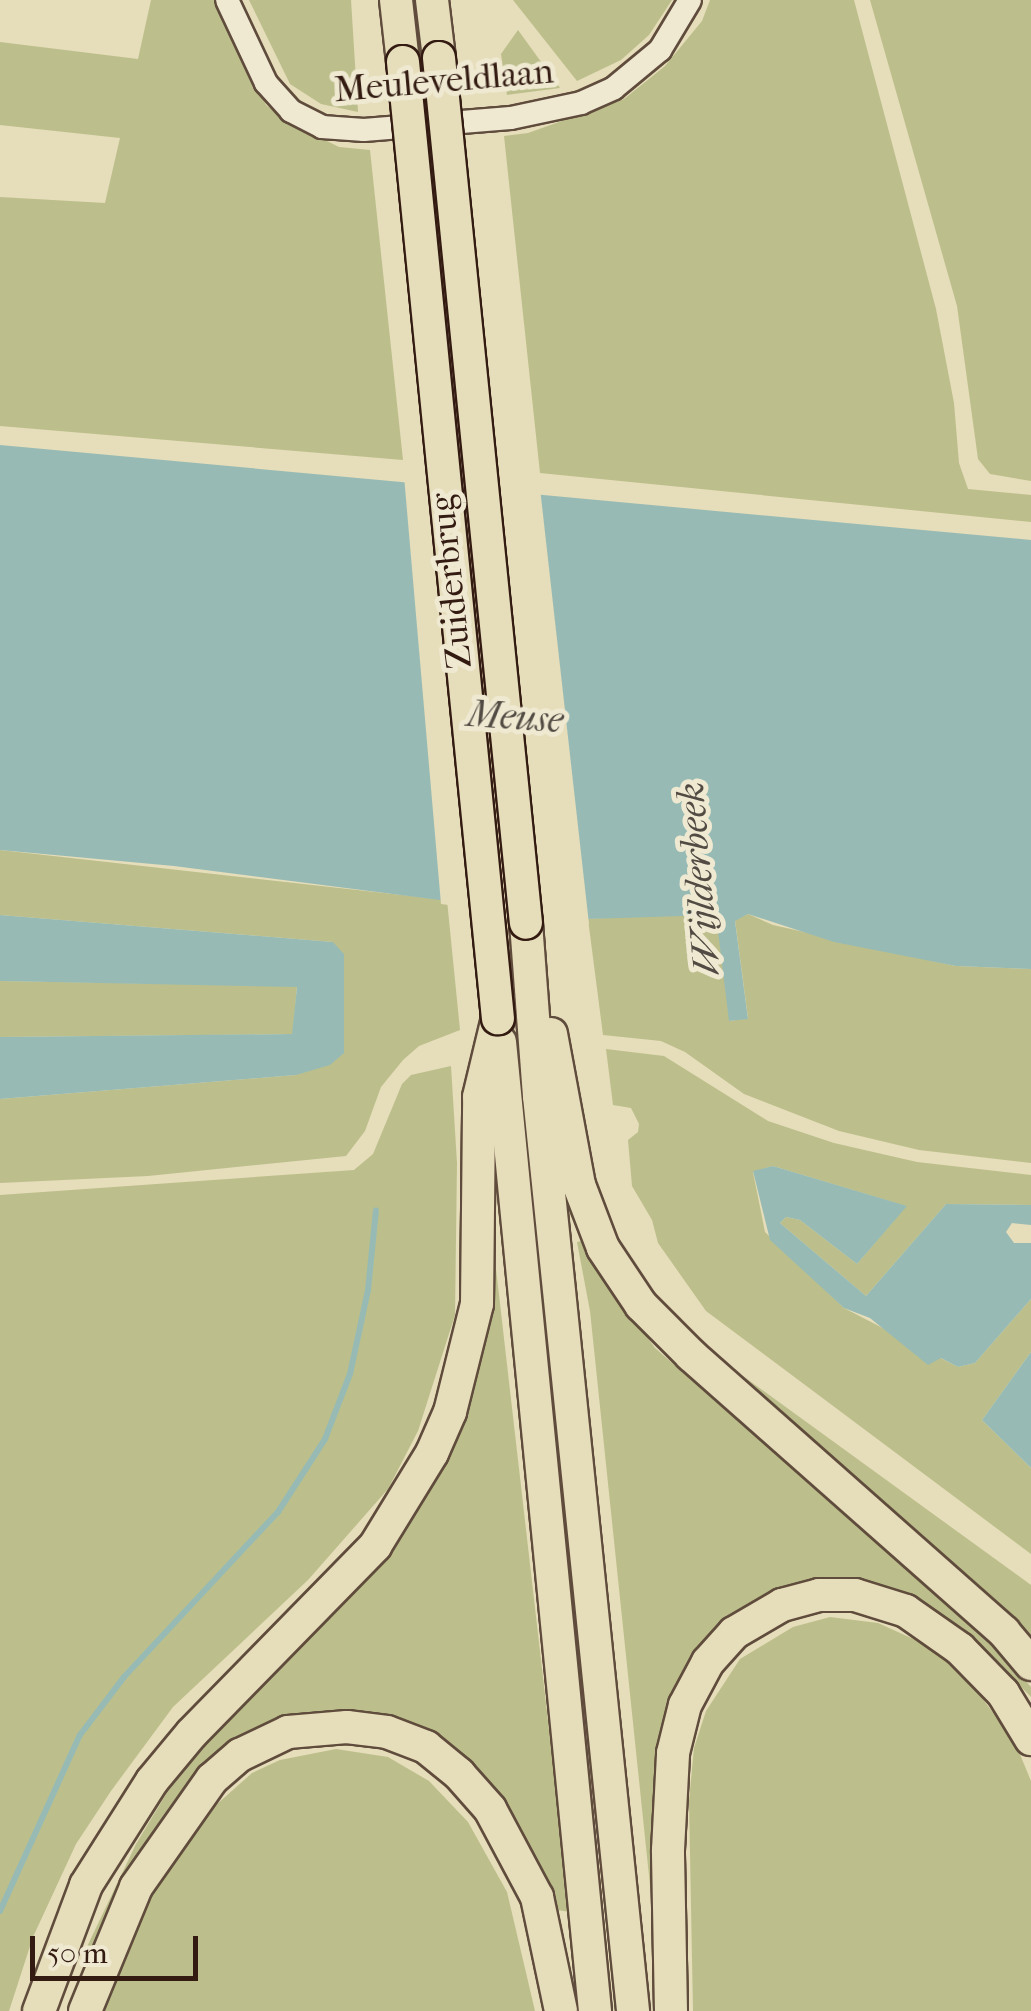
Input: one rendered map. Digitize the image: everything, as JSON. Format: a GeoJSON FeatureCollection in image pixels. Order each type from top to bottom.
{"type":"FeatureCollection","features":[{"type":"Feature","properties":{"kind":"highway","name":"Zuiderbrug"},"geometry":{"type":"LineString","coordinates":[[396,0],[498,1018],[493,1095]]}},
{"type":"Feature","properties":{"kind":"highway","name":"Zuiderbrug"},"geometry":{"type":"LineString","coordinates":[[432,0],[526,923],[552,1095]]}},
{"type":"Feature","properties":{"kind":"highway"},"geometry":{"type":"LineString","coordinates":[[40,2011],[86,1886],[125,1819],[192,1733],[375,1546],[432,1454],[458,1386],[477,1304],[493,1095]]}},
{"type":"Feature","properties":{"kind":"highway"},"geometry":{"type":"LineString","coordinates":[[493,1095],[595,2011]]}},
{"type":"Feature","properties":{"kind":"highway"},"geometry":{"type":"LineString","coordinates":[[552,1095],[603,1248],[641,1305],[691,1356],[1004,1632],[1031,1664]]}},
{"type":"Feature","properties":{"kind":"highway"},"geometry":{"type":"LineString","coordinates":[[552,1095],[633,2011]]}},
{"type":"Feature","properties":{"kind":"highway"},"geometry":{"type":"LineString","coordinates":[[671,2011],[668,1850],[673,1753],[685,1705],[708,1662],[734,1633],[782,1605],[819,1595],[854,1595],[906,1611],[960,1649],[1003,1693],[1031,1739]]}},
{"type":"Feature","properties":{"kind":"highway"},"geometry":{"type":"LineString","coordinates":[[85,2011],[136,1887],[212,1779],[240,1755],[288,1732],[347,1727],[387,1732],[426,1747],[459,1774],[490,1809],[538,1897],[561,2011]]}},
{"type":"Feature","properties":{"kind":"street","name":"Meuleveldlaan"},"geometry":{"type":"LineString","coordinates":[[228,0],[266,83],[291,112],[322,128],[364,130],[511,118],[581,103],[614,88],[660,50],[690,0]]}},
{"type":"Feature","properties":{"kind":"green space"},"geometry":{"type":"Polygon","coordinates":[[[151,0],[215,0],[266,105],[285,120],[339,147],[370,150],[403,460],[0,426],[0,197],[105,203],[120,138],[0,125],[0,42],[138,59],[151,0]]]}},
{"type":"Feature","properties":{"kind":"green space"},"geometry":{"type":"Polygon","coordinates":[[[249,0],[351,0],[358,112],[321,104],[290,84],[249,0]]]}},
{"type":"Feature","properties":{"kind":"green space"},"geometry":{"type":"Polygon","coordinates":[[[513,0],[672,0],[649,35],[621,60],[577,81],[513,0]]]}},
{"type":"Feature","properties":{"kind":"green space"},"geometry":{"type":"Polygon","coordinates":[[[710,0],[854,0],[936,309],[954,403],[959,463],[968,489],[1031,495],[1031,522],[540,473],[504,136],[528,133],[624,99],[665,66],[702,21],[710,0]]]}},
{"type":"Feature","properties":{"kind":"green space"},"geometry":{"type":"Polygon","coordinates":[[[870,0],[1031,0],[1031,481],[990,474],[978,459],[957,306],[870,0]]]}},
{"type":"Feature","properties":{"kind":"green space"},"geometry":{"type":"Polygon","coordinates":[[[518,30],[560,88],[507,95],[501,54],[518,30]]]}},
{"type":"Feature","properties":{"kind":"green space"},"geometry":{"type":"Polygon","coordinates":[[[0,850],[447,900],[460,1030],[419,1046],[403,1060],[381,1087],[365,1131],[346,1156],[148,1176],[0,1183],[0,1099],[296,1075],[333,942],[0,915],[0,850]]]}},
{"type":"Feature","properties":{"kind":"green space"},"geometry":{"type":"Polygon","coordinates":[[[748,914],[773,925],[956,966],[1031,969],[1031,1163],[919,1150],[839,1131],[744,1094],[685,1052],[661,1041],[603,1035],[588,919],[717,915],[730,1021],[748,1018],[735,920],[748,914]]]}},
{"type":"Feature","properties":{"kind":"green space"},"geometry":{"type":"Polygon","coordinates":[[[0,981],[297,986],[293,1034],[0,1037],[0,981]]]}},
{"type":"Feature","properties":{"kind":"green space"},"geometry":{"type":"Polygon","coordinates":[[[606,1049],[664,1056],[768,1121],[834,1143],[917,1162],[1031,1175],[1031,1205],[946,1204],[866,1296],[780,1223],[786,1217],[800,1220],[857,1264],[906,1206],[773,1166],[753,1172],[765,1232],[844,1308],[958,1367],[975,1363],[1031,1299],[1031,1352],[982,1420],[1031,1468],[1031,1554],[706,1311],[658,1243],[652,1220],[632,1186],[628,1140],[638,1132],[639,1124],[631,1108],[613,1105],[606,1049]]]}},
{"type":"Feature","properties":{"kind":"green space"},"geometry":{"type":"Polygon","coordinates":[[[451,1066],[457,1163],[455,1315],[418,1431],[388,1489],[308,1580],[173,1707],[111,1791],[76,1844],[33,1937],[9,2011],[0,2011],[0,1195],[354,1170],[373,1154],[402,1084],[411,1075],[451,1066]]]}},
{"type":"Feature","properties":{"kind":"green space"},"geometry":{"type":"Polygon","coordinates":[[[590,1239],[601,1272],[655,1348],[992,1643],[1031,1687],[1031,1697],[963,1628],[919,1601],[847,1585],[691,1666],[661,1894],[651,1895],[590,1311],[577,1242],[590,1239]]]}},
{"type":"Feature","properties":{"kind":"green space"},"geometry":{"type":"Polygon","coordinates":[[[495,1260],[570,1912],[551,1909],[460,1761],[273,1726],[132,1878],[89,1953],[84,1953],[136,1844],[174,1781],[230,1708],[342,1593],[466,1386],[495,1260]]]}},
{"type":"Feature","properties":{"kind":"green space"},"geometry":{"type":"Polygon","coordinates":[[[714,1355],[1031,1585],[1031,1639],[714,1355]]]}},
{"type":"Feature","properties":{"kind":"green space"},"geometry":{"type":"Polygon","coordinates":[[[830,1617],[878,1623],[920,1642],[962,1672],[1014,1740],[1031,1781],[1031,2011],[693,2011],[689,1801],[694,1748],[706,1711],[740,1659],[793,1627],[830,1617]]]}},
{"type":"Feature","properties":{"kind":"green space"},"geometry":{"type":"Polygon","coordinates":[[[336,1749],[388,1757],[429,1781],[468,1822],[507,1892],[535,2011],[103,2011],[137,1924],[170,1863],[207,1813],[252,1773],[280,1760],[336,1749]]]}},
{"type":"Feature","properties":{"kind":"water"},"geometry":{"type":"Polygon","coordinates":[[[0,445],[1031,540],[1031,969],[956,966],[834,942],[748,914],[735,921],[748,1019],[729,1021],[716,915],[588,919],[174,866],[0,850],[0,445]]]}},
{"type":"Feature","properties":{"kind":"water"},"geometry":{"type":"Polygon","coordinates":[[[0,915],[333,942],[344,954],[344,1053],[330,1065],[296,1075],[0,1099],[0,1037],[292,1034],[297,987],[0,981],[0,915]]]}},
{"type":"Feature","properties":{"kind":"water"},"geometry":{"type":"Polygon","coordinates":[[[773,1166],[907,1206],[857,1264],[800,1220],[786,1217],[780,1223],[866,1296],[946,1204],[1031,1205],[1031,1225],[1012,1223],[1006,1232],[1014,1243],[1031,1243],[1031,1299],[975,1363],[958,1367],[941,1358],[928,1365],[870,1318],[844,1308],[770,1240],[753,1171],[773,1166]]]}},
{"type":"Feature","properties":{"kind":"water"},"geometry":{"type":"Polygon","coordinates":[[[1031,1352],[1031,1468],[982,1420],[1031,1352]]]}},
{"type":"Feature","properties":{"kind":"pier"},"geometry":{"type":"Polygon","coordinates":[[[404,476],[540,488],[589,924],[441,904],[404,476]]]}},
{"type":"Feature","properties":{"kind":"waterway"},"geometry":{"type":"LineString","coordinates":[[0,1911],[80,1735],[124,1677],[278,1512],[325,1439],[350,1374],[368,1290],[376,1210]]}},
{"type":"Feature","properties":{"kind":"water label","name":"Meuse"},"geometry":{"type":"Point","coordinates":[515,717]}},
{"type":"Feature","properties":{"kind":"water label","name":"Wijlderbeek"},"geometry":{"type":"Point","coordinates":[699,879]}}]}
